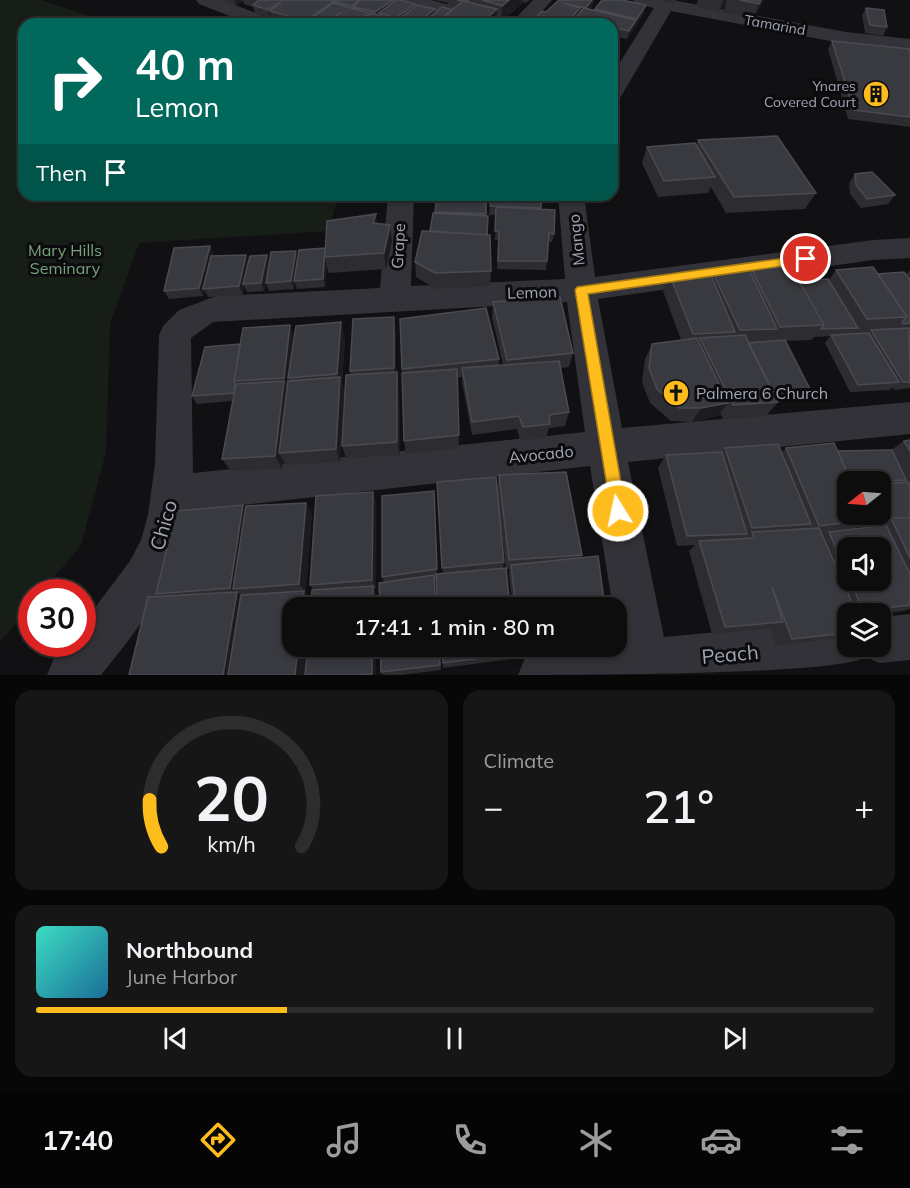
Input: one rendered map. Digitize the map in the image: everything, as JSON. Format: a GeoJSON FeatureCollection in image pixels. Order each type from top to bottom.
{"type":"FeatureCollection","features":[{"type":"Feature","properties":{"kind":"street"},"geometry":{"type":"LineString","coordinates":[[206,0],[252,18]]}},
{"type":"Feature","properties":{"kind":"street"},"geometry":{"type":"LineString","coordinates":[[409,0],[478,18]]}},
{"type":"Feature","properties":{"kind":"street"},"geometry":{"type":"LineString","coordinates":[[526,18],[543,0]]}},
{"type":"Feature","properties":{"kind":"street","name":"Tamarind"},"geometry":{"type":"LineString","coordinates":[[642,0],[846,38],[910,45]]}},
{"type":"Feature","properties":{"kind":"street"},"geometry":{"type":"LineString","coordinates":[[618,83],[665,5]]}},
{"type":"Feature","properties":{"kind":"street","name":"Grape"},"geometry":{"type":"LineString","coordinates":[[395,298],[401,201]]}},
{"type":"Feature","properties":{"kind":"street","name":"Mango"},"geometry":{"type":"LineString","coordinates":[[572,201],[581,290],[606,447],[646,668]]}},
{"type":"Feature","properties":{"kind":"street","name":"Lemon"},"geometry":{"type":"LineString","coordinates":[[174,348],[175,335],[186,320],[201,311],[224,307],[581,290],[873,250],[910,248]]}},
{"type":"Feature","properties":{"kind":"street","name":"Chico"},"geometry":{"type":"LineString","coordinates":[[71,675],[136,592],[162,541],[173,494],[174,348]]}},
{"type":"Feature","properties":{"kind":"street","name":"Avocado"},"geometry":{"type":"LineString","coordinates":[[173,494],[606,447],[910,418]]}},
{"type":"Feature","properties":{"kind":"street"},"geometry":{"type":"LineString","coordinates":[[891,639],[910,637]]}},
{"type":"Feature","properties":{"kind":"street","name":"Peach"},"geometry":{"type":"LineString","coordinates":[[542,675],[646,668],[837,644]]}},
{"type":"Feature","properties":{"kind":"green space","name":"Mary Hills Seminary"},"geometry":{"type":"Polygon","coordinates":[[[0,0],[41,0],[96,18],[18,18],[18,201],[337,201],[328,231],[139,243],[110,324],[106,452],[81,545],[53,579],[18,579],[18,621],[0,642],[0,0]]]}},
{"type":"Feature","properties":{"kind":"building"},"geometry":{"type":"Polygon","coordinates":[[[259,0],[336,0],[309,18],[294,18],[270,11],[281,2],[268,10],[253,5],[259,0]]]}},
{"type":"Feature","properties":{"kind":"building"},"geometry":{"type":"Polygon","coordinates":[[[360,0],[351,6],[335,2],[360,0]]]}},
{"type":"Feature","properties":{"kind":"building"},"geometry":{"type":"Polygon","coordinates":[[[360,0],[393,0],[375,12],[353,7],[360,0]]]}},
{"type":"Feature","properties":{"kind":"building"},"geometry":{"type":"Polygon","coordinates":[[[396,0],[415,4],[396,18],[379,13],[396,0]]]}},
{"type":"Feature","properties":{"kind":"building"},"geometry":{"type":"Polygon","coordinates":[[[482,0],[509,0],[502,6],[482,0]]]}},
{"type":"Feature","properties":{"kind":"building"},"geometry":{"type":"Polygon","coordinates":[[[559,0],[592,0],[586,8],[563,3],[580,8],[572,18],[535,18],[542,11],[546,12],[559,0]]]}},
{"type":"Feature","properties":{"kind":"building"},"geometry":{"type":"Polygon","coordinates":[[[602,0],[622,0],[646,5],[637,19],[595,9],[602,0]]]}},
{"type":"Feature","properties":{"kind":"building"},"geometry":{"type":"Polygon","coordinates":[[[740,0],[761,0],[759,4],[740,0]]]}},
{"type":"Feature","properties":{"kind":"building"},"geometry":{"type":"Polygon","coordinates":[[[463,1],[497,9],[487,18],[442,18],[463,1]]]}},
{"type":"Feature","properties":{"kind":"building"},"geometry":{"type":"Polygon","coordinates":[[[333,3],[369,13],[362,18],[334,18],[341,12],[332,18],[312,18],[333,3]]]}},
{"type":"Feature","properties":{"kind":"building"},"geometry":{"type":"Polygon","coordinates":[[[417,5],[435,9],[424,18],[400,18],[417,5]]]}},
{"type":"Feature","properties":{"kind":"building"},"geometry":{"type":"Polygon","coordinates":[[[442,7],[452,10],[442,18],[428,18],[442,7]]]}},
{"type":"Feature","properties":{"kind":"building"},"geometry":{"type":"Polygon","coordinates":[[[584,8],[636,20],[629,31],[618,28],[618,18],[575,18],[584,8]]]}},
{"type":"Feature","properties":{"kind":"building"},"geometry":{"type":"Polygon","coordinates":[[[866,8],[884,10],[887,27],[870,25],[866,8]]]}},
{"type":"Feature","properties":{"kind":"building"},"geometry":{"type":"Polygon","coordinates":[[[372,13],[388,18],[365,18],[372,13]]]}},
{"type":"Feature","properties":{"kind":"building","name":"Ynares Covered Court"},"geometry":{"type":"Polygon","coordinates":[[[832,41],[910,49],[910,117],[854,110],[832,41]]]}},
{"type":"Feature","properties":{"kind":"building"},"geometry":{"type":"Polygon","coordinates":[[[777,136],[816,193],[734,197],[698,140],[777,136]]]}},
{"type":"Feature","properties":{"kind":"building"},"geometry":{"type":"Polygon","coordinates":[[[695,143],[715,177],[664,181],[647,147],[695,143]]]}},
{"type":"Feature","properties":{"kind":"building"},"geometry":{"type":"Polygon","coordinates":[[[872,172],[895,195],[867,199],[856,185],[855,174],[872,172]]]}},
{"type":"Feature","properties":{"kind":"building"},"geometry":{"type":"Polygon","coordinates":[[[436,201],[486,201],[486,214],[435,212],[436,201]]]}},
{"type":"Feature","properties":{"kind":"building"},"geometry":{"type":"Polygon","coordinates":[[[490,201],[542,201],[541,208],[490,206],[490,201]]]}},
{"type":"Feature","properties":{"kind":"building"},"geometry":{"type":"Polygon","coordinates":[[[496,207],[555,210],[554,234],[549,233],[547,261],[498,261],[499,231],[495,231],[496,207]]]}},
{"type":"Feature","properties":{"kind":"building"},"geometry":{"type":"Polygon","coordinates":[[[433,213],[488,216],[487,235],[430,231],[433,213]]]}},
{"type":"Feature","properties":{"kind":"building"},"geometry":{"type":"Polygon","coordinates":[[[376,214],[373,223],[390,225],[384,253],[325,257],[327,221],[376,214]]]}},
{"type":"Feature","properties":{"kind":"building"},"geometry":{"type":"Polygon","coordinates":[[[422,231],[490,235],[491,271],[435,273],[415,262],[422,231]]]}},
{"type":"Feature","properties":{"kind":"building"},"geometry":{"type":"Polygon","coordinates":[[[210,246],[199,288],[164,291],[174,248],[210,246]]]}},
{"type":"Feature","properties":{"kind":"building"},"geometry":{"type":"Polygon","coordinates":[[[325,248],[323,279],[294,281],[299,250],[325,248]]]}},
{"type":"Feature","properties":{"kind":"building"},"geometry":{"type":"Polygon","coordinates":[[[296,251],[291,281],[266,283],[271,252],[296,251]]]}},
{"type":"Feature","properties":{"kind":"building"},"geometry":{"type":"Polygon","coordinates":[[[246,255],[239,286],[203,289],[211,256],[246,255]]]}},
{"type":"Feature","properties":{"kind":"building"},"geometry":{"type":"Polygon","coordinates":[[[267,255],[261,283],[243,284],[250,256],[267,255]]]}},
{"type":"Feature","properties":{"kind":"building"},"geometry":{"type":"Polygon","coordinates":[[[791,267],[824,325],[780,327],[751,268],[791,267]]]}},
{"type":"Feature","properties":{"kind":"building"},"geometry":{"type":"Polygon","coordinates":[[[873,267],[907,317],[867,319],[836,270],[873,267]]]}},
{"type":"Feature","properties":{"kind":"building"},"geometry":{"type":"Polygon","coordinates":[[[749,269],[777,329],[740,330],[712,271],[749,269]]]}},
{"type":"Feature","properties":{"kind":"building"},"geometry":{"type":"Polygon","coordinates":[[[904,272],[910,280],[910,323],[903,324],[902,322],[907,317],[878,274],[904,272]]]}},
{"type":"Feature","properties":{"kind":"building"},"geometry":{"type":"Polygon","coordinates":[[[710,273],[735,332],[693,334],[670,276],[710,273]]]}},
{"type":"Feature","properties":{"kind":"building"},"geometry":{"type":"Polygon","coordinates":[[[828,279],[858,328],[821,329],[824,325],[799,281],[828,279]]]}},
{"type":"Feature","properties":{"kind":"building"},"geometry":{"type":"Polygon","coordinates":[[[560,297],[573,353],[507,360],[493,302],[560,297]]]}},
{"type":"Feature","properties":{"kind":"building"},"geometry":{"type":"Polygon","coordinates":[[[486,308],[499,359],[402,369],[400,319],[486,308]]]}},
{"type":"Feature","properties":{"kind":"building"},"geometry":{"type":"Polygon","coordinates":[[[394,317],[394,368],[350,371],[353,319],[394,317]]]}},
{"type":"Feature","properties":{"kind":"building"},"geometry":{"type":"Polygon","coordinates":[[[341,322],[337,374],[288,378],[296,326],[341,322]]]}},
{"type":"Feature","properties":{"kind":"building"},"geometry":{"type":"Polygon","coordinates":[[[290,325],[284,378],[234,381],[243,328],[290,325]]]}},
{"type":"Feature","properties":{"kind":"building"},"geometry":{"type":"Polygon","coordinates":[[[909,328],[910,382],[903,382],[871,330],[909,328]]]}},
{"type":"Feature","properties":{"kind":"building"},"geometry":{"type":"Polygon","coordinates":[[[869,333],[899,382],[858,385],[831,335],[869,333]]]}},
{"type":"Feature","properties":{"kind":"building"},"geometry":{"type":"Polygon","coordinates":[[[745,335],[778,402],[733,405],[700,338],[745,335]]]}},
{"type":"Feature","properties":{"kind":"building","name":"Palmera 6 Church"},"geometry":{"type":"Polygon","coordinates":[[[697,338],[728,403],[701,408],[679,408],[657,389],[649,368],[652,344],[697,338]]]}},
{"type":"Feature","properties":{"kind":"building"},"geometry":{"type":"Polygon","coordinates":[[[785,340],[810,389],[773,392],[748,343],[785,340]]]}},
{"type":"Feature","properties":{"kind":"building"},"geometry":{"type":"Polygon","coordinates":[[[240,344],[234,393],[192,396],[205,347],[240,344]]]}},
{"type":"Feature","properties":{"kind":"building"},"geometry":{"type":"Polygon","coordinates":[[[559,361],[569,412],[549,415],[550,424],[523,427],[519,416],[472,422],[462,368],[559,361]]]}},
{"type":"Feature","properties":{"kind":"building"},"geometry":{"type":"Polygon","coordinates":[[[457,369],[459,435],[404,441],[402,373],[457,369]]]}},
{"type":"Feature","properties":{"kind":"building"},"geometry":{"type":"Polygon","coordinates":[[[397,372],[397,442],[342,446],[346,375],[397,372]]]}},
{"type":"Feature","properties":{"kind":"building"},"geometry":{"type":"Polygon","coordinates":[[[340,377],[336,449],[279,453],[288,381],[340,377]]]}},
{"type":"Feature","properties":{"kind":"building"},"geometry":{"type":"Polygon","coordinates":[[[284,381],[275,456],[222,459],[236,384],[284,381]]]}},
{"type":"Feature","properties":{"kind":"building"},"geometry":{"type":"Polygon","coordinates":[[[910,440],[910,451],[904,441],[910,440]]]}},
{"type":"Feature","properties":{"kind":"building"},"geometry":{"type":"Polygon","coordinates":[[[834,443],[846,471],[837,471],[837,524],[819,526],[786,448],[834,443]]]}},
{"type":"Feature","properties":{"kind":"building"},"geometry":{"type":"Polygon","coordinates":[[[778,444],[811,524],[752,528],[725,448],[778,444]]]}},
{"type":"Feature","properties":{"kind":"building"},"geometry":{"type":"Polygon","coordinates":[[[892,450],[906,480],[891,481],[891,471],[846,471],[838,451],[892,450]]]}},
{"type":"Feature","properties":{"kind":"building"},"geometry":{"type":"Polygon","coordinates":[[[722,452],[747,534],[687,536],[666,455],[722,452]]]}},
{"type":"Feature","properties":{"kind":"building"},"geometry":{"type":"Polygon","coordinates":[[[566,472],[582,555],[509,560],[499,475],[566,472]]]}},
{"type":"Feature","properties":{"kind":"building"},"geometry":{"type":"Polygon","coordinates":[[[496,477],[504,562],[442,568],[437,482],[496,477]]]}},
{"type":"Feature","properties":{"kind":"building"},"geometry":{"type":"Polygon","coordinates":[[[908,482],[910,518],[891,518],[891,483],[908,482]]]}},
{"type":"Feature","properties":{"kind":"building"},"geometry":{"type":"Polygon","coordinates":[[[434,491],[437,569],[382,577],[382,496],[434,491]]]}},
{"type":"Feature","properties":{"kind":"building"},"geometry":{"type":"Polygon","coordinates":[[[373,492],[372,580],[310,585],[316,496],[373,492]]]}},
{"type":"Feature","properties":{"kind":"building"},"geometry":{"type":"Polygon","coordinates":[[[306,503],[299,584],[233,589],[246,506],[306,503]]]}},
{"type":"Feature","properties":{"kind":"building"},"geometry":{"type":"Polygon","coordinates":[[[243,505],[230,588],[156,594],[176,511],[243,505]]]}},
{"type":"Feature","properties":{"kind":"building"},"geometry":{"type":"Polygon","coordinates":[[[891,518],[910,518],[910,558],[891,518]]]}},
{"type":"Feature","properties":{"kind":"building"},"geometry":{"type":"Polygon","coordinates":[[[886,525],[910,574],[910,605],[891,607],[891,603],[860,603],[855,591],[891,591],[891,537],[837,537],[837,550],[829,532],[886,525]]]}},
{"type":"Feature","properties":{"kind":"building"},"geometry":{"type":"Polygon","coordinates":[[[819,528],[837,569],[837,591],[847,591],[852,603],[837,603],[837,634],[792,639],[772,587],[783,622],[725,627],[699,541],[754,538],[752,532],[819,528]]]}},
{"type":"Feature","properties":{"kind":"building"},"geometry":{"type":"Polygon","coordinates":[[[598,556],[604,597],[515,597],[511,565],[598,556]]]}},
{"type":"Feature","properties":{"kind":"building"},"geometry":{"type":"Polygon","coordinates":[[[506,568],[509,597],[437,597],[436,574],[506,568]]]}},
{"type":"Feature","properties":{"kind":"building"},"geometry":{"type":"Polygon","coordinates":[[[434,575],[435,597],[380,597],[379,583],[434,575]]]}},
{"type":"Feature","properties":{"kind":"building"},"geometry":{"type":"Polygon","coordinates":[[[373,586],[373,597],[312,597],[312,590],[373,586]]]}},
{"type":"Feature","properties":{"kind":"building"},"geometry":{"type":"Polygon","coordinates":[[[304,591],[303,597],[282,597],[282,657],[297,657],[295,675],[228,675],[241,595],[304,591]]]}},
{"type":"Feature","properties":{"kind":"building"},"geometry":{"type":"Polygon","coordinates":[[[237,592],[223,675],[129,675],[148,597],[237,592]]]}},
{"type":"Feature","properties":{"kind":"building"},"geometry":{"type":"Polygon","coordinates":[[[307,657],[372,657],[372,674],[305,675],[307,657]]]}},
{"type":"Feature","properties":{"kind":"building"},"geometry":{"type":"Polygon","coordinates":[[[380,657],[440,657],[440,665],[381,672],[380,657]]]}},
{"type":"Feature","properties":{"kind":"building"},"geometry":{"type":"Polygon","coordinates":[[[442,657],[490,657],[443,663],[442,657]]]}},
{"type":"Feature","properties":{"kind":"place","name":"Ynares Covered Court"},"geometry":{"type":"Point","coordinates":[876,94]}},
{"type":"Feature","properties":{"kind":"place","name":"Palmera 6 Church"},"geometry":{"type":"Point","coordinates":[676,393]}},
{"type":"Feature","properties":{"kind":"route"},"geometry":{"type":"LineString","coordinates":[[618,511],[581,290],[806,259]]}}]}
